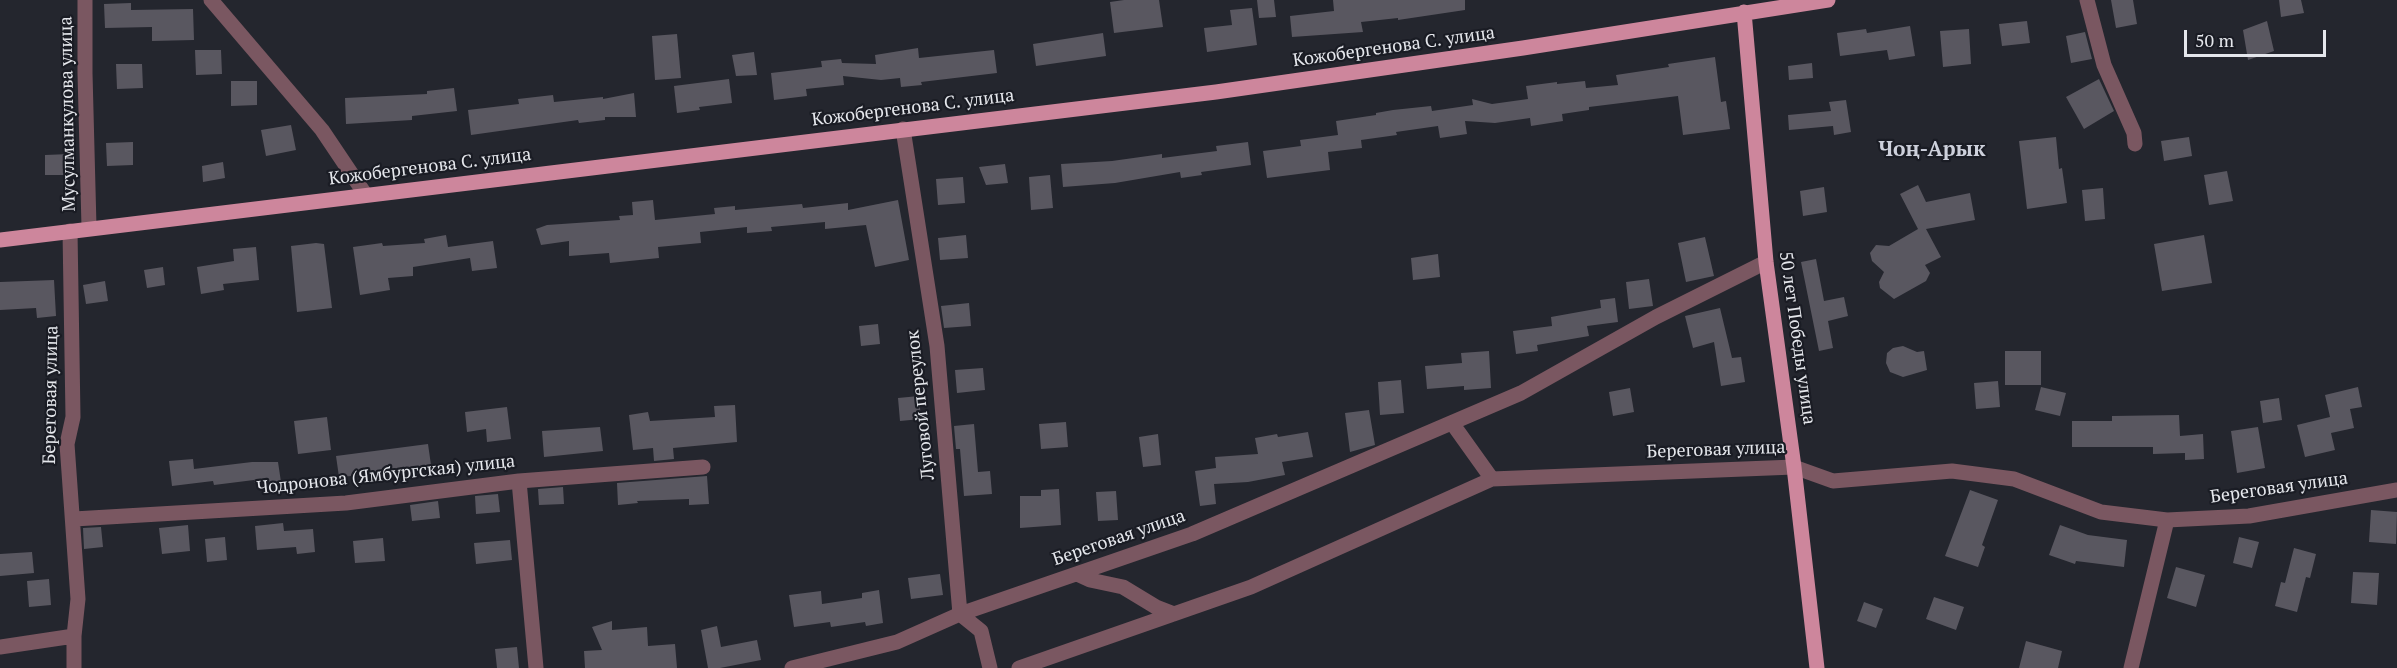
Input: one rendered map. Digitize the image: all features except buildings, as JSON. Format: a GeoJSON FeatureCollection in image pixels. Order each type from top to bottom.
{"type":"FeatureCollection","features":[{"type":"Feature","properties":{"kind":"main road","name":"Кожобергенова С. улица"},"geometry":{"type":"LineString","coordinates":[[0,240],[89,227],[1216,92],[1512,50],[1744,6],[1828,0]]}},
{"type":"Feature","properties":{"kind":"main road","name":"50 лет Победы улица"},"geometry":{"type":"LineString","coordinates":[[1744,6],[1766,262],[1794,467],[1816,668]]}},
{"type":"Feature","properties":{"kind":"street","name":"Мусулманкулова улица"},"geometry":{"type":"LineString","coordinates":[[85,0],[89,227]]}},
{"type":"Feature","properties":{"kind":"street"},"geometry":{"type":"LineString","coordinates":[[211,0],[322,130],[365,194]]}},
{"type":"Feature","properties":{"kind":"street"},"geometry":{"type":"LineString","coordinates":[[2087,0],[2104,65],[2134,133],[2135,144]]}},
{"type":"Feature","properties":{"kind":"street","name":"Луговой переулок"},"geometry":{"type":"LineString","coordinates":[[903,129],[937,346],[960,614]]}},
{"type":"Feature","properties":{"kind":"street","name":"Береговая улица"},"geometry":{"type":"LineString","coordinates":[[70,231],[73,417],[67,444],[78,599],[74,636],[74,668]]}},
{"type":"Feature","properties":{"kind":"street","name":"Береговая улица"},"geometry":{"type":"LineString","coordinates":[[792,668],[897,642],[960,614],[1192,534],[1521,393],[1656,317],[1766,262]]}},
{"type":"Feature","properties":{"kind":"street"},"geometry":{"type":"LineString","coordinates":[[1452,423],[1492,479]]}},
{"type":"Feature","properties":{"kind":"street","name":"Чодронова (Ямбургская) улица"},"geometry":{"type":"LineString","coordinates":[[74,519],[346,503],[519,481],[703,467]]}},
{"type":"Feature","properties":{"kind":"street","name":"Береговая улица"},"geometry":{"type":"LineString","coordinates":[[1019,668],[1251,587],[1492,479],[1794,467],[1833,481],[1952,471],[2014,479],[2101,512],[2167,520],[2249,516],[2397,490]]}},
{"type":"Feature","properties":{"kind":"street"},"geometry":{"type":"LineString","coordinates":[[519,481],[536,668]]}},
{"type":"Feature","properties":{"kind":"street"},"geometry":{"type":"LineString","coordinates":[[2131,668],[2167,520]]}},
{"type":"Feature","properties":{"kind":"street"},"geometry":{"type":"LineString","coordinates":[[1077,574],[1089,580],[1124,587],[1156,607],[1174,614]]}},
{"type":"Feature","properties":{"kind":"street"},"geometry":{"type":"LineString","coordinates":[[960,614],[981,631],[990,668]]}},
{"type":"Feature","properties":{"kind":"street"},"geometry":{"type":"LineString","coordinates":[[0,648],[74,636]]}},
{"type":"Feature","properties":{"kind":"district","name":"Чоң-Арык"},"geometry":{"type":"Point","coordinates":[1932,150]}}]}
